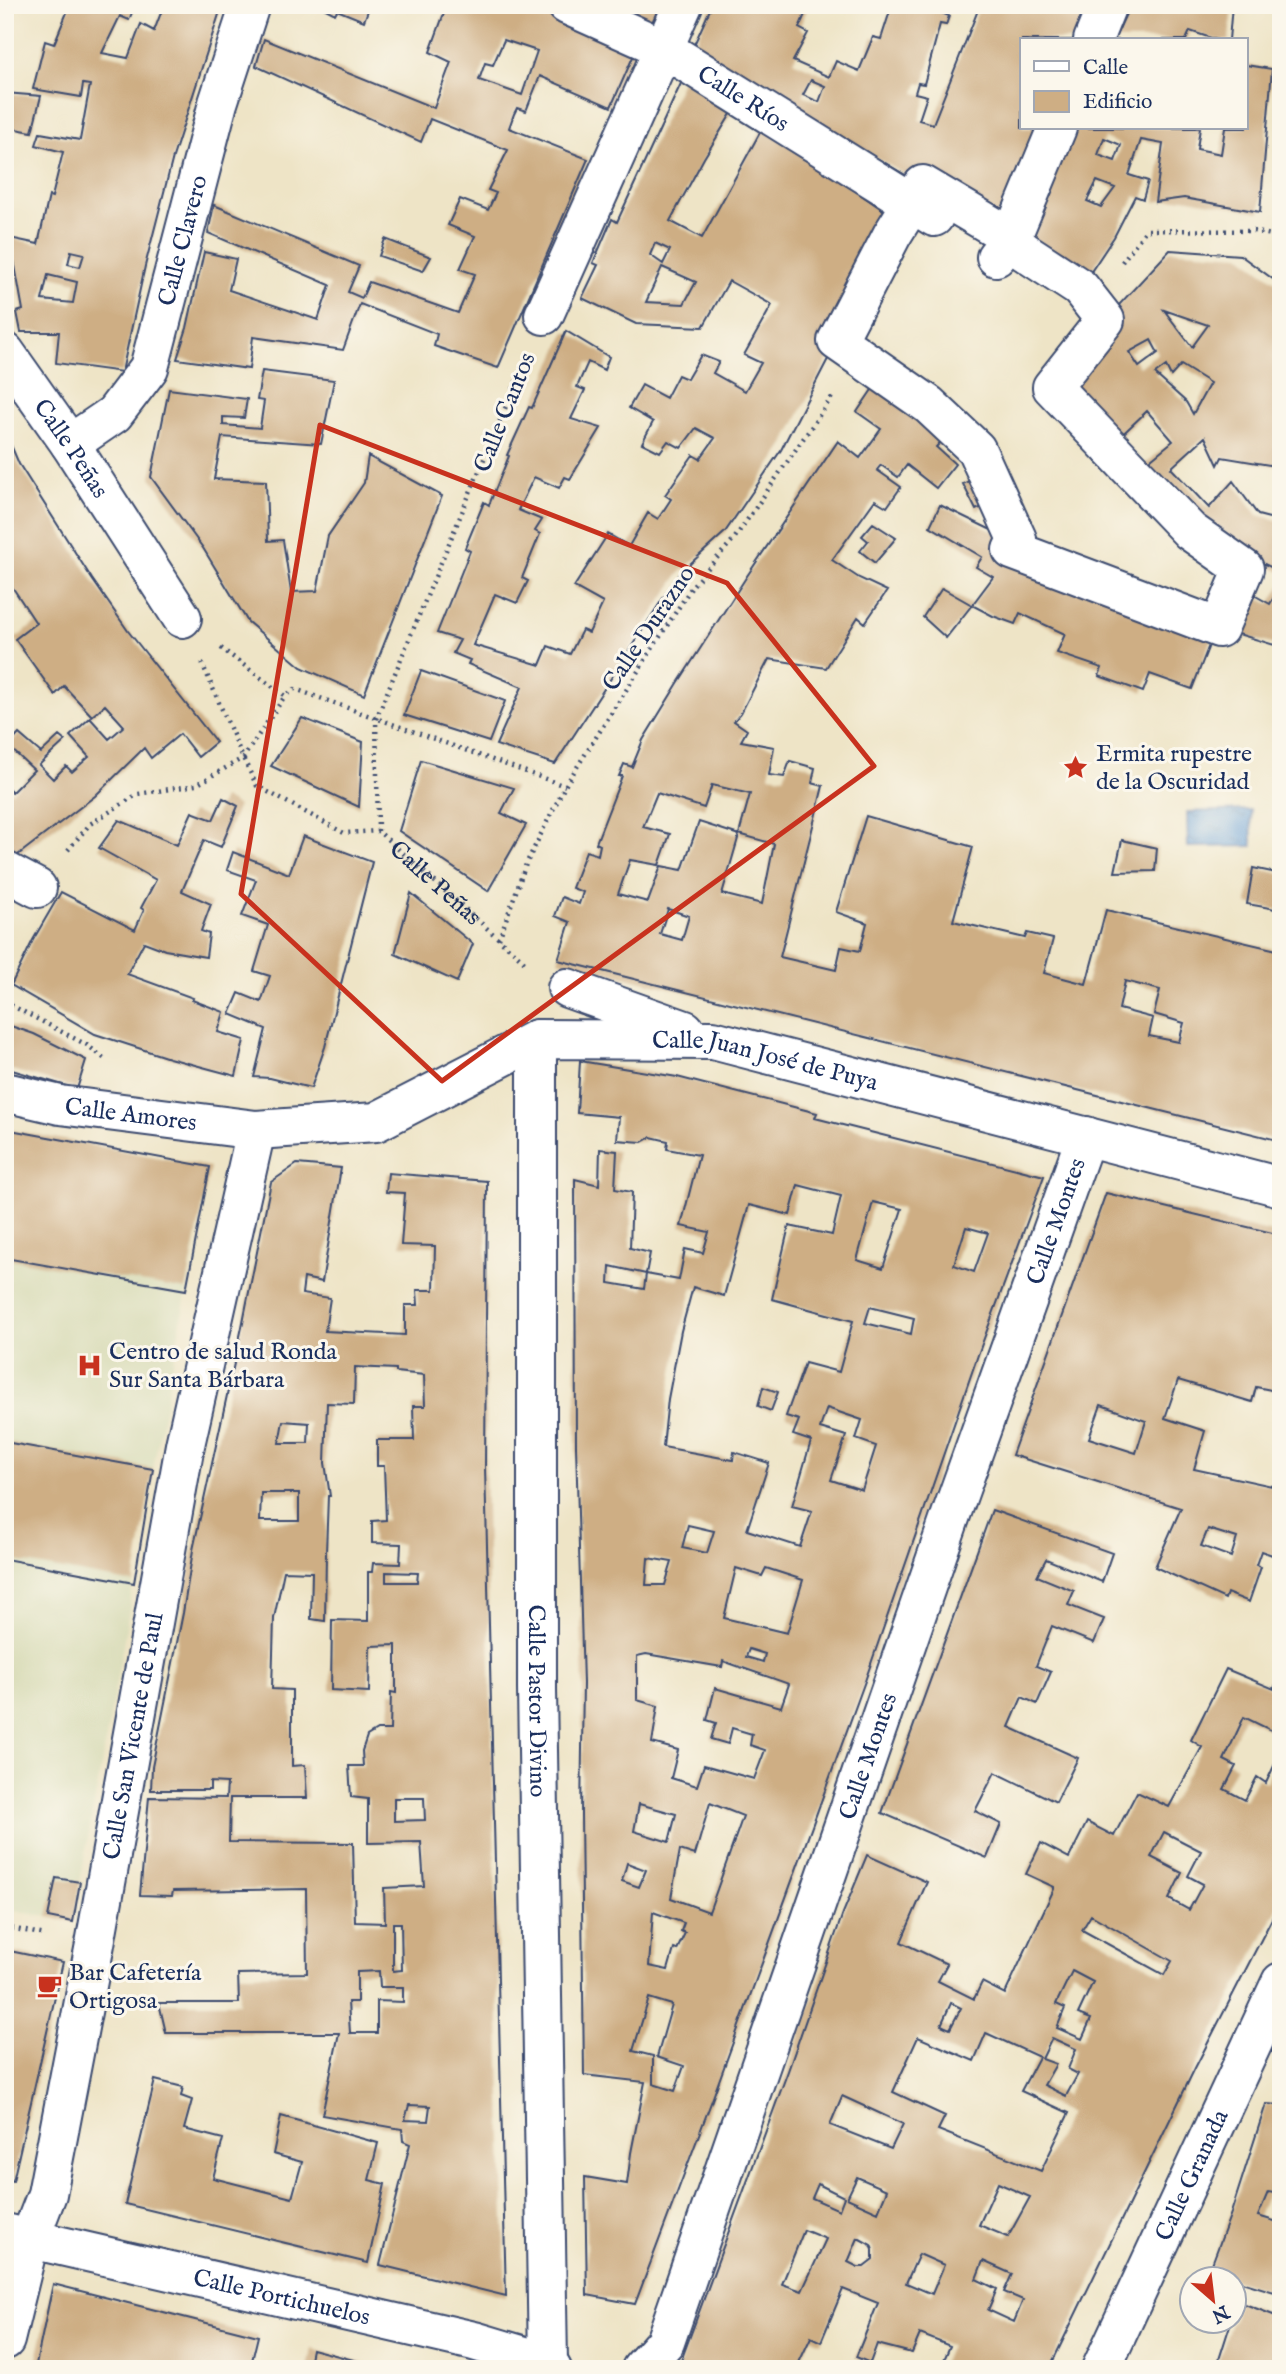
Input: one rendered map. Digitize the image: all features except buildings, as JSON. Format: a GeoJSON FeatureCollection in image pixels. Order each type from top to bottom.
{"type":"FeatureCollection","features":[{"type":"Feature","properties":{"kind":"street","name":"Calle Clavero"},"geometry":{"type":"LineString","coordinates":[[70,444],[114,414],[149,368],[218,103],[250,5]]}},
{"type":"Feature","properties":{"kind":"street","name":"Calle Ríos"},"geometry":{"type":"LineString","coordinates":[[567,5],[663,48],[911,203]]}},
{"type":"Feature","properties":{"kind":"street"},"geometry":{"type":"LineString","coordinates":[[544,315],[683,5]]}},
{"type":"Feature","properties":{"kind":"street"},"geometry":{"type":"LineString","coordinates":[[1094,38],[1107,5]]}},
{"type":"Feature","properties":{"kind":"street"},"geometry":{"type":"LineString","coordinates":[[1011,239],[1056,130]]}},
{"type":"Feature","properties":{"kind":"street"},"geometry":{"type":"LineString","coordinates":[[923,185],[1011,239],[1025,252],[1080,288],[1105,320],[1052,387],[1190,531],[1244,569],[1219,628],[1012,550],[1017,538],[976,449],[929,405],[837,341],[892,235],[923,185]]}},
{"type":"Feature","properties":{"kind":"street","name":"Calle Peñas"},"geometry":{"type":"LineString","coordinates":[[5,352],[70,444],[182,618]]}},
{"type":"Feature","properties":{"kind":"street"},"geometry":{"type":"LineString","coordinates":[[567,988],[713,1040]]}},
{"type":"Feature","properties":{"kind":"street","name":"Calle Juan José de Puya"},"geometry":{"type":"LineString","coordinates":[[256,1130],[376,1122],[537,1039],[713,1040],[1281,1187]]}},
{"type":"Feature","properties":{"kind":"street","name":"Calle Pastor Divino"},"geometry":{"type":"LineString","coordinates":[[537,1039],[537,1689],[550,2366]]}},
{"type":"Feature","properties":{"kind":"street","name":"Calle Amores"},"geometry":{"type":"LineString","coordinates":[[5,1092],[60,1105],[256,1130]]}},
{"type":"Feature","properties":{"kind":"street","name":"Calle San Vicente de Paul"},"geometry":{"type":"LineString","coordinates":[[5,2340],[18,2235],[47,2194],[185,1445],[256,1130]]}},
{"type":"Feature","properties":{"kind":"street","name":"Calle Montes"},"geometry":{"type":"LineString","coordinates":[[641,2369],[665,2342],[952,1512],[1086,1136]]}},
{"type":"Feature","properties":{"kind":"street","name":"Calle Granada"},"geometry":{"type":"LineString","coordinates":[[1101,2369],[1281,1982]]}},
{"type":"Feature","properties":{"kind":"street","name":"Calle Portichuelos"},"geometry":{"type":"LineString","coordinates":[[18,2235],[462,2338],[550,2366]]}},
{"type":"Feature","properties":{"kind":"path"},"geometry":{"type":"LineString","coordinates":[[1092,303],[1146,230],[1253,231],[1281,237]]}},
{"type":"Feature","properties":{"kind":"path","name":"Calle Cantos"},"geometry":{"type":"LineString","coordinates":[[378,831],[376,719],[544,315]]}},
{"type":"Feature","properties":{"kind":"path","name":"Calle Durazno"},"geometry":{"type":"LineString","coordinates":[[499,939],[526,864],[565,786],[693,585],[734,539],[861,356]]}},
{"type":"Feature","properties":{"kind":"path"},"geometry":{"type":"LineString","coordinates":[[182,618],[285,696]]}},
{"type":"Feature","properties":{"kind":"path","name":"Calle Peñas"},"geometry":{"type":"LineString","coordinates":[[182,618],[257,786],[344,833],[378,831],[530,967]]}},
{"type":"Feature","properties":{"kind":"path"},"geometry":{"type":"LineString","coordinates":[[16,880],[90,824],[138,794],[196,785],[243,758],[285,696],[295,688],[565,786]]}},
{"type":"Feature","properties":{"kind":"path"},"geometry":{"type":"LineString","coordinates":[[5,1002],[87,1045],[105,1059]]}},
{"type":"Feature","properties":{"kind":"highlighted area"},"geometry":{"type":"Polygon","coordinates":[[[320,425],[727,583],[874,766],[442,1081],[241,894],[320,425]]]}},
{"type":"Feature","properties":{"kind":"shaded area"},"geometry":{"type":"Polygon","coordinates":[[[5,1129],[210,1167],[140,1538],[80,1882],[56,1878],[48,1917],[5,1909],[5,1129]]]}},
{"type":"Feature","properties":{"kind":"water"},"geometry":{"type":"Polygon","coordinates":[[[1251,810],[1252,846],[1188,847],[1187,812],[1251,810]]]}},
{"type":"Feature","properties":{"kind":"place","name":"Ermita rupestre de la Oscuridad"},"geometry":{"type":"Point","coordinates":[1076,767]}},
{"type":"Feature","properties":{"kind":"place","name":"Centro de salud Ronda Sur Santa Bárbara"},"geometry":{"type":"Point","coordinates":[89,1365]}},
{"type":"Feature","properties":{"kind":"place","name":"Bar Cafetería Ortigosa"},"geometry":{"type":"Point","coordinates":[49,1986]}}]}
